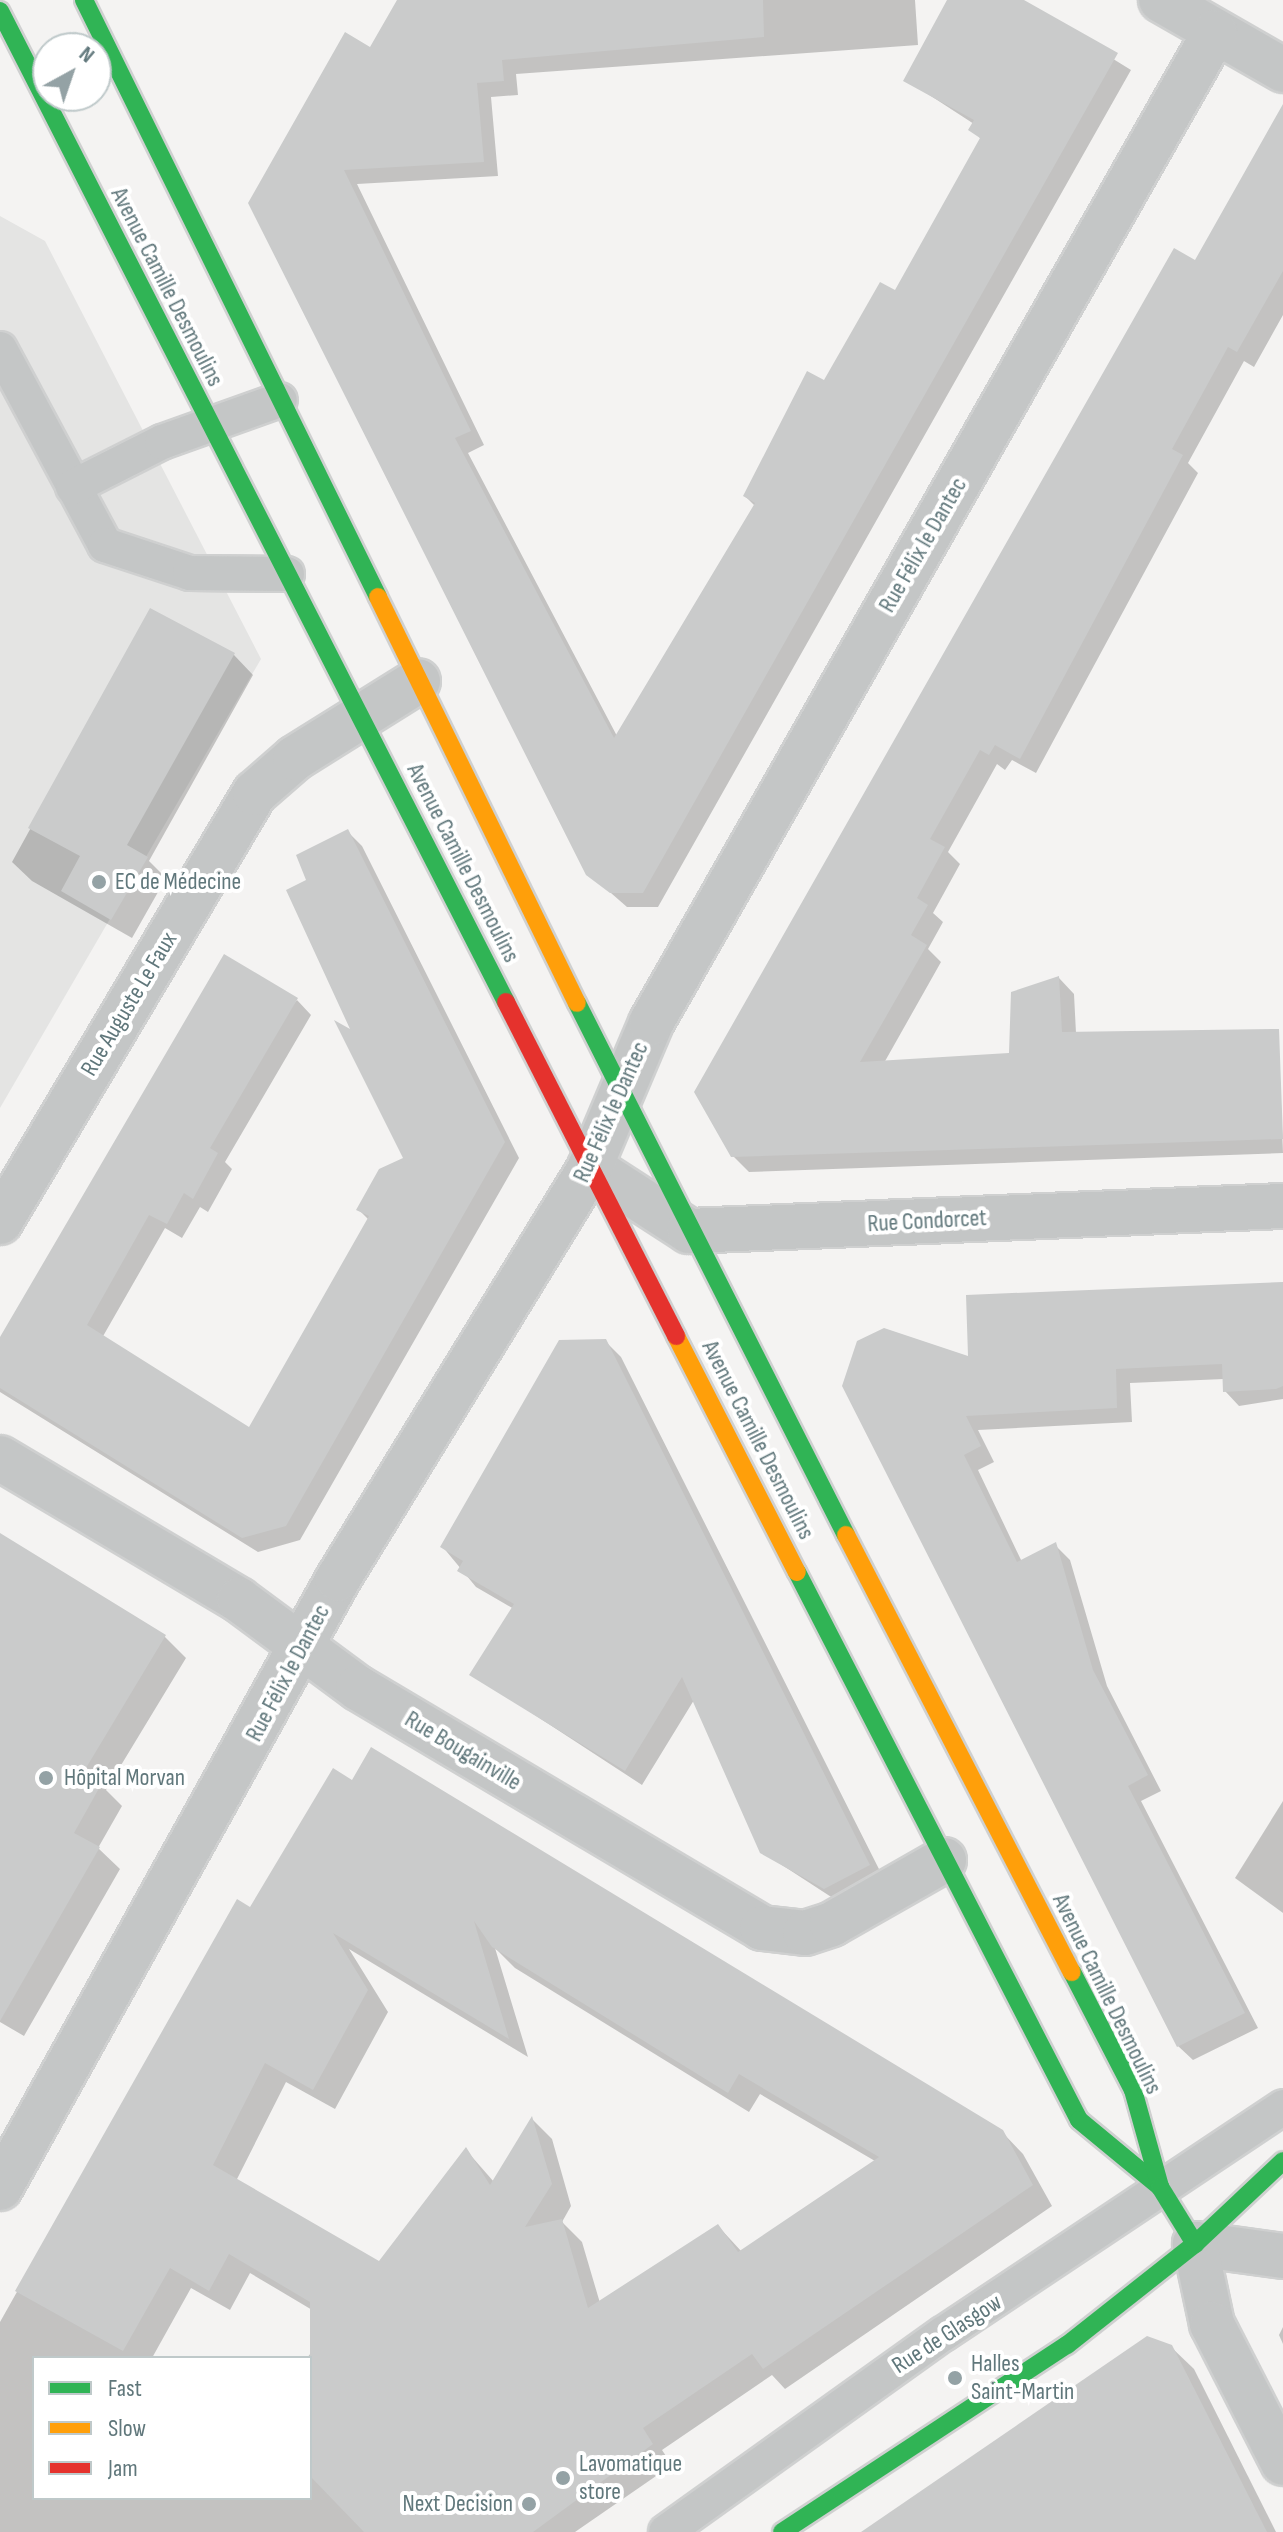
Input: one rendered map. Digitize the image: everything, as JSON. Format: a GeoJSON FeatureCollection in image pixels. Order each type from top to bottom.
{"type":"FeatureCollection","features":[{"type":"Feature","properties":{"kind":"main road","name":"Avenue Camille Desmoulins"},"geometry":{"type":"LineString","coordinates":[[84,0],[689,1231],[1133,2090],[1160,2187]]}},
{"type":"Feature","properties":{"kind":"main road","name":"Avenue Camille Desmoulins"},"geometry":{"type":"LineString","coordinates":[[0,11],[1079,2120],[1160,2187]]}},
{"type":"Feature","properties":{"kind":"main road"},"geometry":{"type":"LineString","coordinates":[[1172,2239],[1283,2161]]}},
{"type":"Feature","properties":{"kind":"main road"},"geometry":{"type":"LineString","coordinates":[[782,2532],[1067,2345],[1160,2272],[1172,2239],[1160,2187]]}},
{"type":"Feature","properties":{"kind":"main road"},"geometry":{"type":"LineString","coordinates":[[1160,2187],[1172,2239],[1160,2272]]}},
{"type":"Feature","properties":{"kind":"street"},"geometry":{"type":"LineString","coordinates":[[1161,0],[1283,70]]}},
{"type":"Feature","properties":{"kind":"street","name":"Rue Félix le Dantec"},"geometry":{"type":"LineString","coordinates":[[0,2188],[302,1645],[590,1167],[619,1089],[1215,32]]}},
{"type":"Feature","properties":{"kind":"street","name":"Rue Auguste Le Faux"},"geometry":{"type":"LineString","coordinates":[[0,1222],[255,793],[361,716],[418,681]]}},
{"type":"Feature","properties":{"kind":"street"},"geometry":{"type":"LineString","coordinates":[[590,1167],[689,1231]]}},
{"type":"Feature","properties":{"kind":"street","name":"Rue Condorcet"},"geometry":{"type":"LineString","coordinates":[[689,1231],[1283,1206]]}},
{"type":"Feature","properties":{"kind":"street","name":"Rue Bougainville"},"geometry":{"type":"LineString","coordinates":[[0,1458],[239,1600],[358,1688],[762,1928],[805,1933],[832,1924],[944,1860]]}},
{"type":"Feature","properties":{"kind":"street"},"geometry":{"type":"LineString","coordinates":[[1172,2239],[1283,2256]]}},
{"type":"Feature","properties":{"kind":"street"},"geometry":{"type":"LineString","coordinates":[[1172,2239],[1283,2463]]}},
{"type":"Feature","properties":{"kind":"lane"},"geometry":{"type":"LineString","coordinates":[[0,349],[105,545],[190,573],[287,574]]}},
{"type":"Feature","properties":{"kind":"lane"},"geometry":{"type":"LineString","coordinates":[[73,487],[210,423],[280,400]]}},
{"type":"Feature","properties":{"kind":"lane","name":"Rue de Glasgow"},"geometry":{"type":"LineString","coordinates":[[666,2532],[1160,2187],[1283,2107]]}},
{"type":"Feature","properties":{"kind":"shaded area"},"geometry":{"type":"Polygon","coordinates":[[[0,216],[45,241],[261,659],[0,1108],[0,216]]]}},
{"type":"Feature","properties":{"kind":"building"},"geometry":{"type":"Polygon","coordinates":[[[397,0],[763,0],[764,37],[502,60],[504,81],[477,83],[484,162],[344,170],[471,431],[455,438],[614,738],[755,503],[743,496],[807,371],[824,380],[880,282],[895,290],[980,138],[968,130],[974,120],[903,81],[947,0],[1024,0],[1118,53],[643,893],[610,893],[586,875],[248,203],[345,32],[370,47],[397,0]]]}},
{"type":"Feature","properties":{"kind":"building"},"geometry":{"type":"Polygon","coordinates":[[[1283,104],[1283,271],[1237,352],[1228,347],[1172,449],[1183,455],[1020,759],[995,745],[989,755],[980,750],[930,839],[945,847],[917,898],[928,905],[911,935],[927,945],[860,1062],[1009,1053],[1011,992],[1059,976],[1062,1032],[1279,1029],[1283,1139],[731,1157],[694,1092],[1174,248],[1195,260],[1283,104]]]}},
{"type":"Feature","properties":{"kind":"building"},"geometry":{"type":"Polygon","coordinates":[[[150,608],[235,653],[127,845],[148,857],[111,920],[61,891],[80,856],[28,828],[150,608]]]}},
{"type":"Feature","properties":{"kind":"building"},"geometry":{"type":"Polygon","coordinates":[[[348,829],[505,1142],[286,1526],[242,1538],[0,1388],[0,1337],[224,954],[298,998],[210,1148],[218,1153],[193,1199],[184,1193],[167,1224],[149,1215],[87,1325],[249,1427],[369,1216],[356,1210],[379,1169],[403,1158],[334,1020],[350,1029],[286,890],[306,880],[296,855],[348,829]]]}},
{"type":"Feature","properties":{"kind":"building"},"geometry":{"type":"Polygon","coordinates":[[[1283,1282],[1283,1386],[1276,1389],[1223,1392],[1222,1364],[1116,1369],[1117,1408],[966,1416],[981,1446],[964,1455],[1017,1562],[1056,1542],[1093,1670],[1148,1775],[1128,1786],[1245,2013],[1177,2047],[842,1386],[857,1341],[884,1328],[968,1356],[966,1295],[1283,1282]]]}},
{"type":"Feature","properties":{"kind":"building"},"geometry":{"type":"Polygon","coordinates":[[[606,1339],[870,1865],[824,1889],[760,1853],[682,1677],[625,1771],[469,1675],[514,1604],[457,1571],[463,1561],[440,1547],[559,1340],[606,1339]]]}},
{"type":"Feature","properties":{"kind":"building","name":"Hôpital Morvan"},"geometry":{"type":"Polygon","coordinates":[[[0,1533],[166,1635],[83,1773],[102,1783],[74,1833],[100,1847],[0,2021],[0,1533]]]}},
{"type":"Feature","properties":{"kind":"building"},"geometry":{"type":"Polygon","coordinates":[[[371,1747],[1003,2130],[1033,2185],[763,2369],[752,2354],[643,2428],[653,2444],[533,2532],[364,2532],[312,2478],[310,2302],[229,2254],[209,2291],[170,2268],[123,2351],[15,2291],[237,1899],[250,1907],[333,1768],[352,1780],[371,1747]],[[474,1921],[509,2039],[333,1933],[368,1990],[313,2090],[265,2063],[213,2165],[379,2261],[466,2147],[490,2185],[532,2116],[552,2184],[525,2227],[562,2219],[588,2308],[718,2224],[738,2252],[879,2157],[739,2074],[728,2093],[492,1947],[474,1921]]]}},
{"type":"Feature","properties":{"kind":"building"},"geometry":{"type":"Polygon","coordinates":[[[1147,2336],[1172,2345],[1267,2532],[861,2532],[1147,2336]]]}},
{"type":"Feature","properties":{"kind":"traffic: fast"},"geometry":{"type":"LineString","coordinates":[[84,0],[378,597]]}},
{"type":"Feature","properties":{"kind":"traffic: fast"},"geometry":{"type":"LineString","coordinates":[[0,11],[506,1002]]}},
{"type":"Feature","properties":{"kind":"traffic: fast"},"geometry":{"type":"LineString","coordinates":[[577,1003],[846,1535]]}},
{"type":"Feature","properties":{"kind":"traffic: fast"},"geometry":{"type":"LineString","coordinates":[[797,1572],[1079,2120],[1160,2187]]}},
{"type":"Feature","properties":{"kind":"traffic: fast"},"geometry":{"type":"LineString","coordinates":[[1072,1972],[1133,2090],[1160,2187],[1195,2244]]}},
{"type":"Feature","properties":{"kind":"traffic: fast"},"geometry":{"type":"LineString","coordinates":[[782,2532],[1067,2345],[1195,2244],[1283,2161]]}},
{"type":"Feature","properties":{"kind":"traffic: slow"},"geometry":{"type":"LineString","coordinates":[[378,597],[577,1003]]}},
{"type":"Feature","properties":{"kind":"traffic: slow"},"geometry":{"type":"LineString","coordinates":[[676,1336],[797,1572]]}},
{"type":"Feature","properties":{"kind":"traffic: slow"},"geometry":{"type":"LineString","coordinates":[[846,1535],[1072,1972]]}},
{"type":"Feature","properties":{"kind":"traffic: jam"},"geometry":{"type":"LineString","coordinates":[[506,1002],[676,1336]]}},
{"type":"Feature","properties":{"kind":"place","name":"EC de Médecine"},"geometry":{"type":"Point","coordinates":[99,882]}},
{"type":"Feature","properties":{"kind":"place","name":"Hôpital Morvan"},"geometry":{"type":"Point","coordinates":[46,1778]}},
{"type":"Feature","properties":{"kind":"place","name":"Halles Saint-Martin"},"geometry":{"type":"Point","coordinates":[955,2378]}},
{"type":"Feature","properties":{"kind":"place","name":"Lavomatique store"},"geometry":{"type":"Point","coordinates":[563,2478]}},
{"type":"Feature","properties":{"kind":"place","name":"Next Decision"},"geometry":{"type":"Point","coordinates":[529,2504]}}]}
